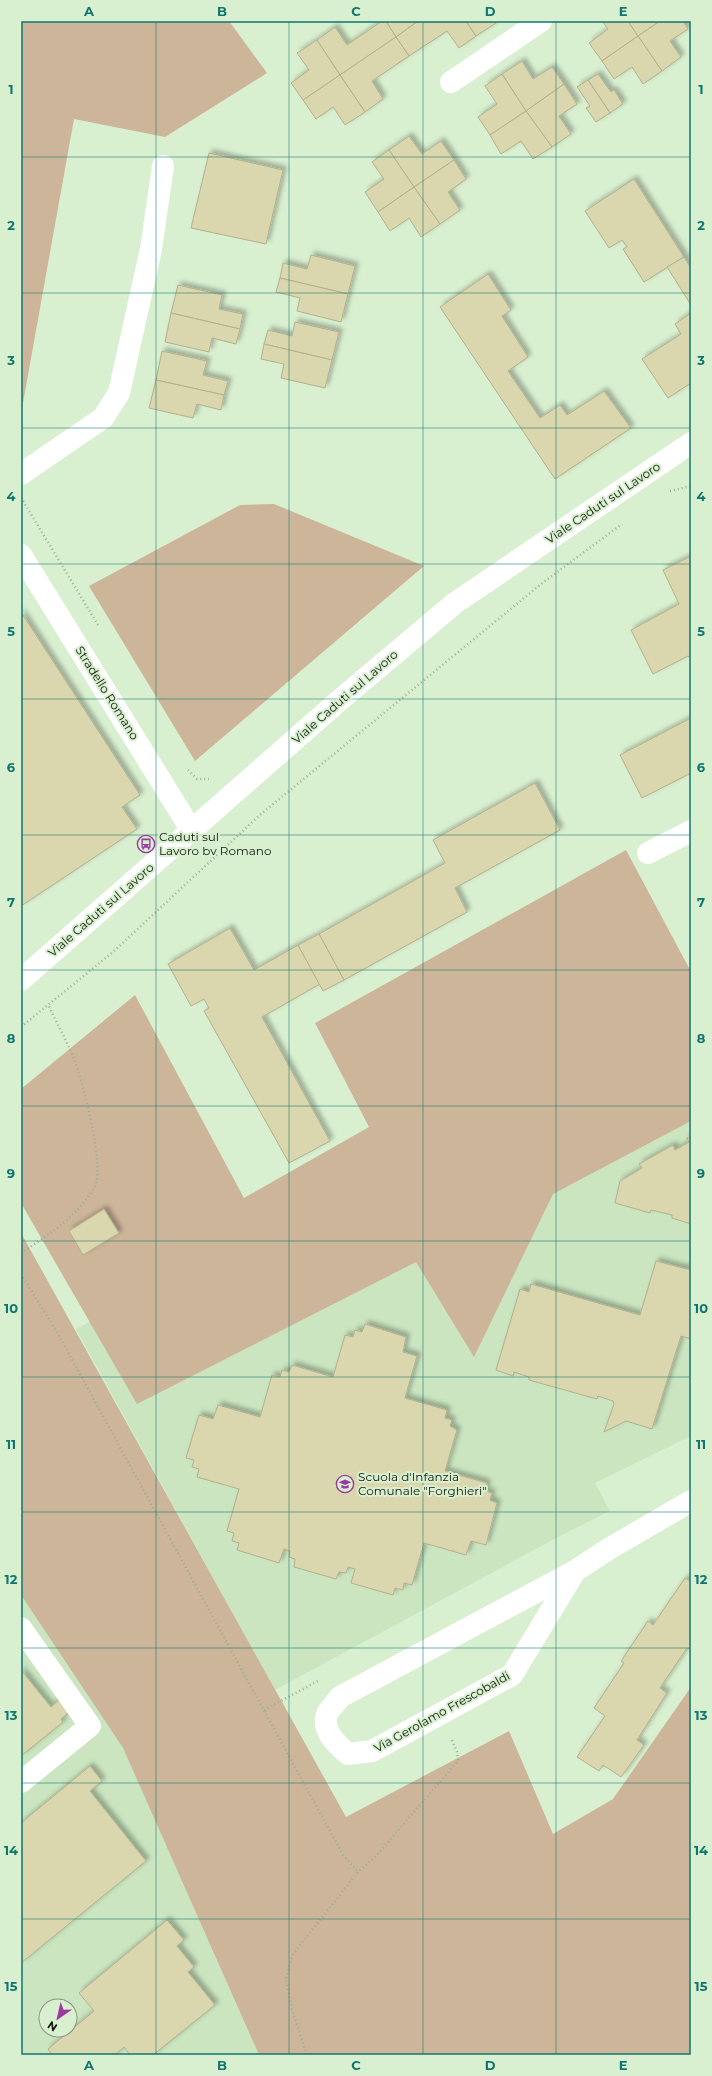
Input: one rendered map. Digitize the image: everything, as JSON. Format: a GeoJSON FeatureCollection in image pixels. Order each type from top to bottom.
{"type":"FeatureCollection","features":[{"type":"Feature","properties":{"kind":"street"},"geometry":{"type":"LineString","coordinates":[[451,82],[541,21]]}},
{"type":"Feature","properties":{"kind":"street"},"geometry":{"type":"LineString","coordinates":[[21,474],[103,418],[119,393],[151,249],[163,166]]}},
{"type":"Feature","properties":{"kind":"street","name":"Viale Caduti sul Lavoro"},"geometry":{"type":"LineString","coordinates":[[21,980],[341,699],[455,603],[691,443]]}},
{"type":"Feature","properties":{"kind":"street","name":"Stradello Romano"},"geometry":{"type":"LineString","coordinates":[[21,555],[192,831]]}},
{"type":"Feature","properties":{"kind":"street"},"geometry":{"type":"LineString","coordinates":[[648,853],[691,831]]}},
{"type":"Feature","properties":{"kind":"street","name":"Via Gerolamo Frescobaldi"},"geometry":{"type":"LineString","coordinates":[[575,1572],[512,1675],[372,1751],[348,1754],[336,1743],[326,1729],[328,1712],[340,1697],[575,1572],[607,1550],[691,1501]]}},
{"type":"Feature","properties":{"kind":"street"},"geometry":{"type":"LineString","coordinates":[[21,1628],[90,1726],[21,1782]]}},
{"type":"Feature","properties":{"kind":"path"},"geometry":{"type":"LineString","coordinates":[[667,491],[691,486]]}},
{"type":"Feature","properties":{"kind":"path"},"geometry":{"type":"LineString","coordinates":[[21,1027],[113,952],[261,814],[541,584],[623,524]]}},
{"type":"Feature","properties":{"kind":"path"},"geometry":{"type":"LineString","coordinates":[[21,1253],[56,1230],[78,1210],[96,1185],[97,1150],[75,1062],[48,1004]]}},
{"type":"Feature","properties":{"kind":"path"},"geometry":{"type":"LineString","coordinates":[[21,1274],[57,1332],[343,1855],[358,1872],[293,1954],[286,1979],[292,2010],[307,2055]]}},
{"type":"Feature","properties":{"kind":"shaded area"},"geometry":{"type":"Polygon","coordinates":[[[21,21],[229,21],[267,73],[165,137],[74,119],[21,414],[21,21]]]}},
{"type":"Feature","properties":{"kind":"shaded area"},"geometry":{"type":"Polygon","coordinates":[[[274,504],[424,566],[195,761],[89,586],[240,505],[274,504]]]}},
{"type":"Feature","properties":{"kind":"shaded area"},"geometry":{"type":"Polygon","coordinates":[[[626,850],[689,968],[691,968],[691,1121],[553,1194],[474,1357],[416,1262],[137,1404],[21,1203],[21,1089],[135,995],[244,1198],[369,1127],[315,1023],[626,850]]]}},
{"type":"Feature","properties":{"kind":"shaded area"},"geometry":{"type":"Polygon","coordinates":[[[691,997],[691,1436],[595,1483],[610,1511],[558,1537],[275,1690],[76,1329],[691,997]]]}},
{"type":"Feature","properties":{"kind":"shaded area"},"geometry":{"type":"Polygon","coordinates":[[[21,1233],[346,1817],[509,1731],[553,1834],[613,1799],[691,1687],[691,2055],[259,2055],[123,1748],[21,1595],[21,1233]]]}},
{"type":"Feature","properties":{"kind":"shaded area"},"geometry":{"type":"Polygon","coordinates":[[[21,1595],[123,1748],[259,2055],[21,2055],[21,1595]]]}},
{"type":"Feature","properties":{"kind":"building"},"geometry":{"type":"Polygon","coordinates":[[[382,21],[386,21],[396,37],[340,75],[317,40],[335,27],[347,45],[382,21]]]}},
{"type":"Feature","properties":{"kind":"building"},"geometry":{"type":"Polygon","coordinates":[[[386,21],[418,21],[396,37],[386,21]]]}},
{"type":"Feature","properties":{"kind":"building"},"geometry":{"type":"Polygon","coordinates":[[[418,21],[466,21],[476,36],[459,48],[447,31],[409,56],[396,37],[418,21]]]}},
{"type":"Feature","properties":{"kind":"building"},"geometry":{"type":"Polygon","coordinates":[[[466,21],[495,21],[496,23],[476,36],[466,21]]]}},
{"type":"Feature","properties":{"kind":"building"},"geometry":{"type":"Polygon","coordinates":[[[602,21],[628,21],[638,36],[602,61],[589,43],[608,29],[602,21]]]}},
{"type":"Feature","properties":{"kind":"building"},"geometry":{"type":"Polygon","coordinates":[[[628,21],[660,21],[638,36],[628,21]]]}},
{"type":"Feature","properties":{"kind":"building"},"geometry":{"type":"Polygon","coordinates":[[[660,21],[683,21],[688,29],[670,41],[681,57],[662,71],[638,36],[660,21]]]}},
{"type":"Feature","properties":{"kind":"building"},"geometry":{"type":"Polygon","coordinates":[[[638,36],[662,71],[643,84],[632,67],[614,79],[602,61],[638,36]]]}},
{"type":"Feature","properties":{"kind":"building"},"geometry":{"type":"Polygon","coordinates":[[[396,37],[409,56],[372,81],[383,99],[365,112],[340,75],[396,37]]]}},
{"type":"Feature","properties":{"kind":"building"},"geometry":{"type":"Polygon","coordinates":[[[317,40],[340,75],[303,100],[291,83],[309,70],[297,53],[317,40]]]}},
{"type":"Feature","properties":{"kind":"building"},"geometry":{"type":"Polygon","coordinates":[[[522,61],[533,79],[552,67],[564,84],[526,111],[502,74],[522,61]]]}},
{"type":"Feature","properties":{"kind":"building"},"geometry":{"type":"Polygon","coordinates":[[[502,74],[526,111],[490,135],[478,117],[497,104],[485,86],[502,74]]]}},
{"type":"Feature","properties":{"kind":"building"},"geometry":{"type":"Polygon","coordinates":[[[598,74],[611,92],[614,90],[623,104],[610,113],[588,80],[598,74]]]}},
{"type":"Feature","properties":{"kind":"building"},"geometry":{"type":"Polygon","coordinates":[[[340,75],[365,112],[345,125],[333,107],[316,119],[303,100],[340,75]]]}},
{"type":"Feature","properties":{"kind":"building"},"geometry":{"type":"Polygon","coordinates":[[[588,80],[610,113],[596,122],[586,108],[590,106],[577,87],[588,80]]]}},
{"type":"Feature","properties":{"kind":"building"},"geometry":{"type":"Polygon","coordinates":[[[564,84],[577,104],[559,116],[571,134],[552,147],[526,111],[564,84]]]}},
{"type":"Feature","properties":{"kind":"building"},"geometry":{"type":"Polygon","coordinates":[[[526,111],[552,147],[533,159],[521,141],[501,154],[490,135],[526,111]]]}},
{"type":"Feature","properties":{"kind":"building"},"geometry":{"type":"Polygon","coordinates":[[[409,136],[422,154],[441,141],[454,160],[414,187],[389,150],[409,136]]]}},
{"type":"Feature","properties":{"kind":"building"},"geometry":{"type":"Polygon","coordinates":[[[389,150],[414,187],[378,212],[365,192],[384,179],[372,162],[389,150]]]}},
{"type":"Feature","properties":{"kind":"building"},"geometry":{"type":"Polygon","coordinates":[[[209,153],[283,170],[266,244],[191,228],[209,153]]]}},
{"type":"Feature","properties":{"kind":"building"},"geometry":{"type":"Polygon","coordinates":[[[454,160],[466,179],[448,192],[460,210],[440,224],[414,187],[454,160]]]}},
{"type":"Feature","properties":{"kind":"building"},"geometry":{"type":"Polygon","coordinates":[[[634,179],[684,257],[644,282],[623,249],[627,247],[622,240],[609,248],[585,211],[634,179]]]}},
{"type":"Feature","properties":{"kind":"building"},"geometry":{"type":"Polygon","coordinates":[[[414,187],[440,224],[421,237],[409,218],[390,231],[378,212],[414,187]]]}},
{"type":"Feature","properties":{"kind":"building"},"geometry":{"type":"Polygon","coordinates":[[[311,255],[355,266],[348,294],[280,278],[283,263],[307,269],[311,255]]]}},
{"type":"Feature","properties":{"kind":"building"},"geometry":{"type":"Polygon","coordinates":[[[684,257],[691,268],[691,305],[667,267],[684,257]]]}},
{"type":"Feature","properties":{"kind":"building"},"geometry":{"type":"Polygon","coordinates":[[[488,274],[511,310],[502,316],[528,357],[508,371],[540,418],[560,405],[567,415],[604,391],[631,428],[555,479],[440,307],[488,274]]]}},
{"type":"Feature","properties":{"kind":"building"},"geometry":{"type":"Polygon","coordinates":[[[280,278],[348,294],[341,322],[297,311],[300,298],[276,292],[280,278]]]}},
{"type":"Feature","properties":{"kind":"building"},"geometry":{"type":"Polygon","coordinates":[[[178,285],[222,295],[219,309],[243,314],[240,329],[171,313],[178,285]]]}},
{"type":"Feature","properties":{"kind":"building"},"geometry":{"type":"Polygon","coordinates":[[[171,313],[240,329],[236,344],[212,338],[209,352],[165,342],[171,313]]]}},
{"type":"Feature","properties":{"kind":"building"},"geometry":{"type":"Polygon","coordinates":[[[691,313],[691,383],[668,398],[642,359],[681,334],[675,324],[691,313]]]}},
{"type":"Feature","properties":{"kind":"building"},"geometry":{"type":"Polygon","coordinates":[[[295,322],[339,332],[332,360],[264,344],[268,330],[292,336],[295,322]]]}},
{"type":"Feature","properties":{"kind":"building"},"geometry":{"type":"Polygon","coordinates":[[[264,344],[332,360],[325,388],[281,378],[284,364],[261,359],[264,344]]]}},
{"type":"Feature","properties":{"kind":"building"},"geometry":{"type":"Polygon","coordinates":[[[162,351],[207,361],[203,375],[228,381],[224,395],[156,380],[162,351]]]}},
{"type":"Feature","properties":{"kind":"building"},"geometry":{"type":"Polygon","coordinates":[[[156,380],[224,395],[221,410],[197,404],[193,418],[149,408],[156,380]]]}},
{"type":"Feature","properties":{"kind":"building"},"geometry":{"type":"Polygon","coordinates":[[[691,556],[691,659],[688,656],[653,674],[631,630],[679,604],[663,570],[691,556]]]}},
{"type":"Feature","properties":{"kind":"building"},"geometry":{"type":"Polygon","coordinates":[[[21,612],[140,795],[122,807],[137,829],[21,906],[21,612]]]}},
{"type":"Feature","properties":{"kind":"building"},"geometry":{"type":"Polygon","coordinates":[[[691,718],[691,773],[642,798],[620,755],[691,718]]]}},
{"type":"Feature","properties":{"kind":"building"},"geometry":{"type":"Polygon","coordinates":[[[535,783],[560,830],[455,888],[467,912],[344,980],[319,934],[445,863],[433,840],[535,783]]]}},
{"type":"Feature","properties":{"kind":"building"},"geometry":{"type":"Polygon","coordinates":[[[230,928],[254,970],[298,945],[320,984],[262,1017],[330,1141],[289,1163],[204,1011],[209,1008],[204,999],[191,1006],[168,964],[230,928]]]}},
{"type":"Feature","properties":{"kind":"building"},"geometry":{"type":"Polygon","coordinates":[[[319,934],[344,980],[323,991],[298,945],[319,934]]]}},
{"type":"Feature","properties":{"kind":"building"},"geometry":{"type":"Polygon","coordinates":[[[691,1136],[691,1224],[672,1218],[672,1215],[651,1210],[650,1213],[615,1203],[620,1181],[642,1168],[639,1164],[673,1145],[675,1150],[689,1142],[687,1138],[691,1136]]]}},
{"type":"Feature","properties":{"kind":"building"},"geometry":{"type":"Polygon","coordinates":[[[104,1209],[119,1233],[83,1255],[69,1231],[104,1209]]]}},
{"type":"Feature","properties":{"kind":"building"},"geometry":{"type":"Polygon","coordinates":[[[656,1261],[691,1270],[691,1339],[681,1336],[652,1429],[626,1421],[604,1432],[614,1404],[613,1401],[598,1396],[597,1399],[529,1380],[529,1377],[514,1372],[513,1376],[496,1370],[520,1289],[529,1292],[531,1284],[640,1315],[656,1261]]]}},
{"type":"Feature","properties":{"kind":"building"},"geometry":{"type":"Polygon","coordinates":[[[365,1324],[406,1337],[403,1352],[417,1356],[405,1398],[447,1410],[445,1418],[452,1420],[450,1426],[457,1430],[445,1471],[487,1483],[485,1491],[492,1493],[490,1500],[497,1503],[486,1545],[471,1541],[466,1555],[424,1543],[412,1585],[404,1583],[403,1590],[395,1588],[393,1595],[351,1583],[355,1569],[348,1567],[346,1573],[339,1572],[336,1579],[294,1567],[295,1559],[289,1557],[290,1551],[284,1549],[279,1563],[237,1550],[239,1543],[232,1541],[234,1533],[227,1531],[239,1489],[197,1477],[199,1469],[192,1467],[194,1460],[186,1458],[199,1415],[213,1419],[218,1405],[260,1417],[272,1375],[280,1377],[282,1370],[289,1372],[292,1365],[333,1377],[345,1335],[353,1337],[355,1330],[362,1332],[365,1324]]]}},
{"type":"Feature","properties":{"kind":"building"},"geometry":{"type":"Polygon","coordinates":[[[685,1578],[691,1582],[691,1650],[687,1648],[660,1688],[667,1693],[637,1740],[644,1745],[621,1777],[603,1765],[599,1771],[577,1757],[605,1716],[594,1708],[624,1663],[621,1661],[648,1621],[653,1625],[685,1578]]]}},
{"type":"Feature","properties":{"kind":"building"},"geometry":{"type":"Polygon","coordinates":[[[21,1670],[51,1707],[60,1699],[69,1712],[61,1719],[63,1722],[21,1756],[21,1670]]]}},
{"type":"Feature","properties":{"kind":"building"},"geometry":{"type":"Polygon","coordinates":[[[90,1766],[102,1781],[90,1791],[146,1861],[21,1963],[21,1823],[90,1766]]]}},
{"type":"Feature","properties":{"kind":"building"},"geometry":{"type":"Polygon","coordinates":[[[167,1920],[184,1940],[177,1946],[194,1967],[188,1972],[215,2005],[153,2055],[130,2055],[124,2047],[115,2055],[52,2055],[48,2049],[61,2038],[78,2038],[78,2024],[94,2011],[79,1993],[167,1920]]]}},
{"type":"Feature","properties":{"kind":"place","name":"Caduti sul Lavoro bv Romano"},"geometry":{"type":"Point","coordinates":[146,844]}},
{"type":"Feature","properties":{"kind":"place","name":"Scuola d'Infanzia Comunale \"Forghieri\""},"geometry":{"type":"Point","coordinates":[345,1484]}}]}
